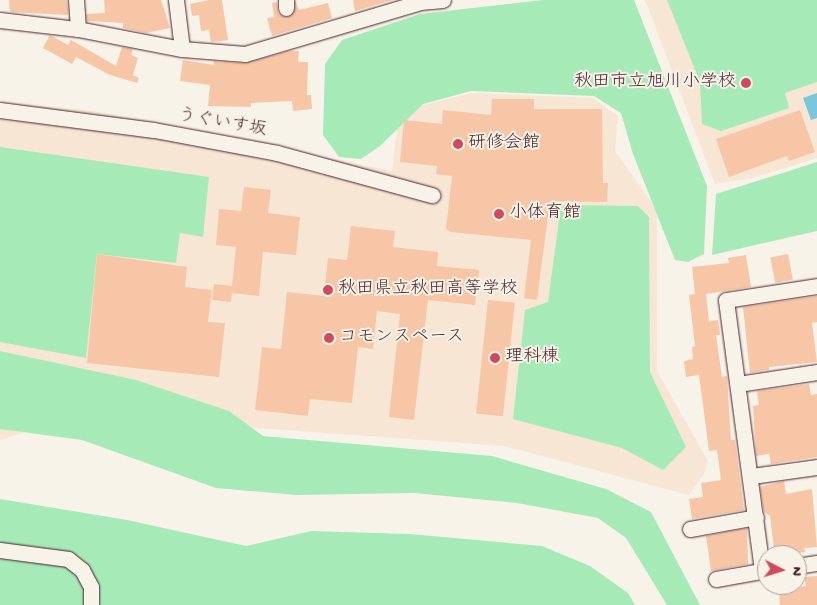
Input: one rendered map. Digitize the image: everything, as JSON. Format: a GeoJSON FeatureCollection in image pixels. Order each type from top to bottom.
{"type":"FeatureCollection","features":[{"type":"Feature","properties":{"kind":"street"},"geometry":{"type":"LineString","coordinates":[[76,0],[78,29]]}},
{"type":"Feature","properties":{"kind":"street"},"geometry":{"type":"LineString","coordinates":[[176,0],[182,48]]}},
{"type":"Feature","properties":{"kind":"street"},"geometry":{"type":"LineString","coordinates":[[0,20],[78,29],[182,48],[245,54],[420,2],[443,0]]}},
{"type":"Feature","properties":{"kind":"street","name":"うぐいす坂"},"geometry":{"type":"LineString","coordinates":[[0,110],[154,130],[277,153],[432,195]]}},
{"type":"Feature","properties":{"kind":"street"},"geometry":{"type":"LineString","coordinates":[[761,545],[726,300],[817,286]]}},
{"type":"Feature","properties":{"kind":"street"},"geometry":{"type":"LineString","coordinates":[[738,384],[817,372]]}},
{"type":"Feature","properties":{"kind":"street"},"geometry":{"type":"LineString","coordinates":[[752,476],[817,467]]}},
{"type":"Feature","properties":{"kind":"street"},"geometry":{"type":"LineString","coordinates":[[690,528],[756,516]]}},
{"type":"Feature","properties":{"kind":"street"},"geometry":{"type":"LineString","coordinates":[[0,550],[68,559],[82,570],[91,588],[90,605]]}},
{"type":"Feature","properties":{"kind":"street"},"geometry":{"type":"LineString","coordinates":[[716,579],[757,571]]}},
{"type":"Feature","properties":{"kind":"shaded area","name":"秋田市立旭川小学校"},"geometry":{"type":"Polygon","coordinates":[[[645,0],[817,0],[817,158],[756,177],[715,184],[645,0]]]}},
{"type":"Feature","properties":{"kind":"shaded area","name":"秋田県立秋田高等学校"},"geometry":{"type":"Polygon","coordinates":[[[472,93],[593,98],[618,116],[615,151],[657,210],[657,371],[708,461],[704,474],[689,495],[504,446],[79,415],[0,440],[0,103],[93,111],[392,171],[399,111],[472,93]]]}},
{"type":"Feature","properties":{"kind":"green space"},"geometry":{"type":"Polygon","coordinates":[[[542,0],[634,0],[707,186],[704,254],[688,262],[675,260],[633,154],[621,113],[594,96],[471,91],[423,104],[380,146],[361,159],[339,157],[323,135],[325,64],[342,40],[420,14],[542,0]]]}},
{"type":"Feature","properties":{"kind":"green space","name":"秋田市立旭川小学校"},"geometry":{"type":"Polygon","coordinates":[[[667,0],[817,0],[817,82],[785,93],[789,108],[721,131],[702,124],[700,82],[667,0]]]}},
{"type":"Feature","properties":{"kind":"green space"},"geometry":{"type":"Polygon","coordinates":[[[0,147],[209,177],[203,237],[180,233],[176,263],[97,254],[86,358],[0,342],[0,147]]]}},
{"type":"Feature","properties":{"kind":"green space"},"geometry":{"type":"Polygon","coordinates":[[[817,162],[817,231],[712,255],[716,194],[817,162]]]}},
{"type":"Feature","properties":{"kind":"green space"},"geometry":{"type":"Polygon","coordinates":[[[561,205],[638,206],[649,217],[650,372],[686,447],[663,470],[622,448],[513,419],[525,310],[548,302],[561,205]]]}},
{"type":"Feature","properties":{"kind":"green space"},"geometry":{"type":"Polygon","coordinates":[[[0,351],[136,380],[229,411],[263,436],[492,456],[606,489],[651,512],[700,605],[667,605],[626,538],[598,518],[517,503],[414,493],[296,495],[216,488],[82,440],[0,429],[0,351]]]}},
{"type":"Feature","properties":{"kind":"green space"},"geometry":{"type":"Polygon","coordinates":[[[0,499],[127,520],[246,546],[311,531],[410,534],[542,546],[590,566],[628,593],[635,605],[0,605],[0,499]]]}},
{"type":"Feature","properties":{"kind":"water"},"geometry":{"type":"Polygon","coordinates":[[[817,93],[817,118],[811,120],[803,98],[817,93]]]}},
{"type":"Feature","properties":{"kind":"building"},"geometry":{"type":"Polygon","coordinates":[[[9,0],[67,0],[68,15],[10,12],[9,0]]]}},
{"type":"Feature","properties":{"kind":"building"},"geometry":{"type":"Polygon","coordinates":[[[104,0],[161,0],[170,28],[146,33],[123,28],[123,23],[87,21],[86,14],[105,13],[104,0]]]}},
{"type":"Feature","properties":{"kind":"building"},"geometry":{"type":"Polygon","coordinates":[[[209,0],[222,0],[228,40],[211,42],[209,30],[201,31],[199,15],[192,16],[190,4],[209,0]]]}},
{"type":"Feature","properties":{"kind":"building"},"geometry":{"type":"Polygon","coordinates":[[[295,0],[299,10],[328,3],[332,18],[272,36],[267,18],[274,17],[272,3],[277,2],[278,13],[286,17],[294,12],[295,0]]]}},
{"type":"Feature","properties":{"kind":"building"},"geometry":{"type":"Polygon","coordinates":[[[353,0],[393,0],[355,11],[353,0]]]}},
{"type":"Feature","properties":{"kind":"building"},"geometry":{"type":"Polygon","coordinates":[[[50,35],[68,45],[71,40],[116,66],[122,47],[133,49],[131,55],[138,58],[133,75],[139,78],[137,83],[110,75],[76,57],[72,64],[43,48],[50,35]]]}},
{"type":"Feature","properties":{"kind":"building"},"geometry":{"type":"Polygon","coordinates":[[[289,51],[299,51],[298,62],[308,62],[307,95],[311,95],[312,109],[293,111],[292,101],[251,103],[251,107],[208,106],[210,85],[180,81],[183,60],[214,65],[214,61],[245,63],[289,51]]]}},
{"type":"Feature","properties":{"kind":"building"},"geometry":{"type":"Polygon","coordinates":[[[492,99],[534,99],[534,109],[602,109],[603,183],[608,183],[607,202],[550,201],[537,300],[524,298],[531,240],[451,232],[446,229],[452,176],[436,174],[437,166],[400,162],[404,120],[442,124],[443,110],[491,115],[492,99]]]}},
{"type":"Feature","properties":{"kind":"building"},"geometry":{"type":"Polygon","coordinates":[[[800,110],[815,152],[789,161],[787,156],[729,177],[716,139],[800,110]]]}},
{"type":"Feature","properties":{"kind":"building"},"geometry":{"type":"Polygon","coordinates":[[[244,187],[271,190],[268,213],[300,217],[296,255],[263,252],[259,296],[232,293],[231,302],[212,300],[214,284],[232,286],[236,247],[216,245],[219,209],[241,211],[244,187]]]}},
{"type":"Feature","properties":{"kind":"building"},"geometry":{"type":"Polygon","coordinates":[[[351,226],[395,231],[393,247],[438,252],[437,266],[479,270],[475,305],[428,300],[414,420],[389,417],[400,314],[377,311],[373,349],[358,347],[352,403],[310,399],[308,416],[255,410],[262,347],[281,349],[287,292],[324,296],[328,258],[347,260],[351,226]]]}},
{"type":"Feature","properties":{"kind":"building"},"geometry":{"type":"Polygon","coordinates":[[[97,254],[187,267],[185,287],[212,290],[208,322],[225,323],[219,377],[87,363],[97,254]]]}},
{"type":"Feature","properties":{"kind":"building"},"geometry":{"type":"Polygon","coordinates":[[[788,254],[793,280],[775,283],[770,257],[788,254]]]}},
{"type":"Feature","properties":{"kind":"building"},"geometry":{"type":"Polygon","coordinates":[[[746,255],[751,287],[706,294],[709,321],[718,320],[720,335],[716,335],[722,377],[727,376],[731,440],[735,440],[744,510],[692,519],[689,499],[703,497],[701,483],[721,480],[717,450],[709,451],[699,375],[686,377],[684,361],[693,359],[692,347],[695,346],[689,295],[695,294],[692,267],[729,263],[728,258],[746,255]]]}},
{"type":"Feature","properties":{"kind":"building"},"geometry":{"type":"Polygon","coordinates":[[[817,296],[817,322],[812,323],[817,362],[769,367],[769,370],[750,373],[743,307],[817,296]]]}},
{"type":"Feature","properties":{"kind":"building","name":"理科棟"},"geometry":{"type":"Polygon","coordinates":[[[488,300],[515,303],[503,416],[476,413],[488,300]]]}},
{"type":"Feature","properties":{"kind":"building"},"geometry":{"type":"Polygon","coordinates":[[[809,384],[811,395],[817,394],[817,457],[771,464],[769,454],[756,456],[753,406],[759,405],[757,391],[809,384]]]}},
{"type":"Feature","properties":{"kind":"building"},"geometry":{"type":"Polygon","coordinates":[[[784,481],[786,494],[812,489],[817,547],[807,548],[807,545],[774,545],[770,516],[764,512],[760,487],[784,481]]]}},
{"type":"Feature","properties":{"kind":"building"},"geometry":{"type":"Polygon","coordinates":[[[747,528],[748,564],[711,571],[706,536],[747,528]]]}},
{"type":"Feature","properties":{"kind":"building"},"geometry":{"type":"Polygon","coordinates":[[[817,576],[817,605],[780,605],[779,595],[807,595],[807,577],[817,576]]]}},
{"type":"Feature","properties":{"kind":"place","name":"秋田市立旭川小学校"},"geometry":{"type":"Point","coordinates":[746,83]}},
{"type":"Feature","properties":{"kind":"place","name":"研修会館"},"geometry":{"type":"Point","coordinates":[458,144]}},
{"type":"Feature","properties":{"kind":"place","name":"小体育館"},"geometry":{"type":"Point","coordinates":[499,214]}},
{"type":"Feature","properties":{"kind":"place","name":"秋田県立秋田高等学校"},"geometry":{"type":"Point","coordinates":[328,290]}},
{"type":"Feature","properties":{"kind":"place","name":"コモンスペース"},"geometry":{"type":"Point","coordinates":[329,338]}},
{"type":"Feature","properties":{"kind":"place","name":"理科棟"},"geometry":{"type":"Point","coordinates":[495,358]}}]}
